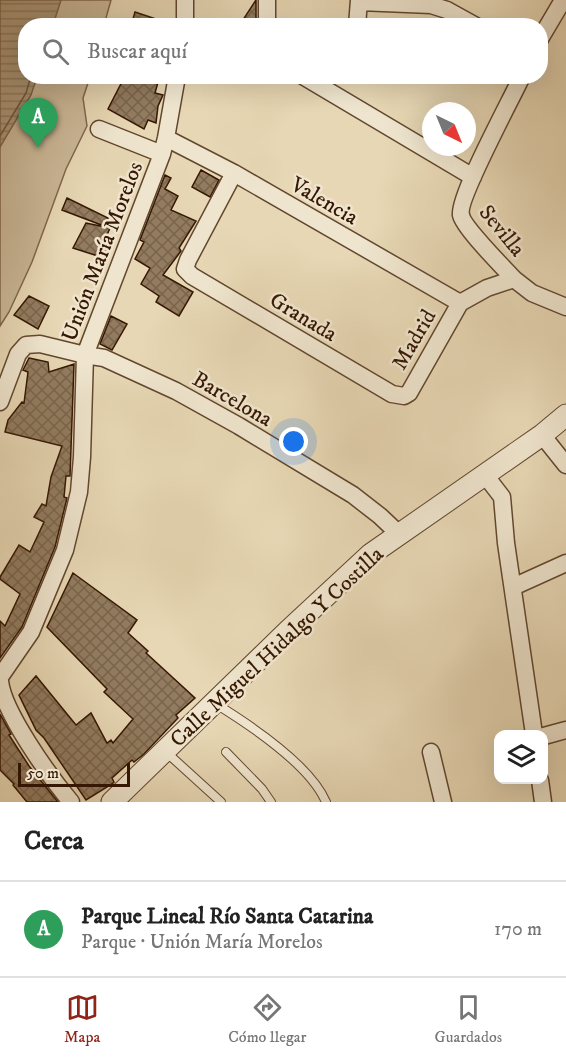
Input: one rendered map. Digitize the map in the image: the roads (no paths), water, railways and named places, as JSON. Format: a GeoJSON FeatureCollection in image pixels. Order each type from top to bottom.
{"type":"FeatureCollection","features":[{"type":"Feature","properties":{"kind":"street"},"geometry":{"type":"LineString","coordinates":[[184,0],[186,18]]}},
{"type":"Feature","properties":{"kind":"street"},"geometry":{"type":"LineString","coordinates":[[267,0],[267,18]]}},
{"type":"Feature","properties":{"kind":"street"},"geometry":{"type":"LineString","coordinates":[[548,25],[562,0]]}},
{"type":"Feature","properties":{"kind":"street"},"geometry":{"type":"LineString","coordinates":[[358,18],[359,1],[431,5],[462,18]]}},
{"type":"Feature","properties":{"kind":"street","name":"Unión María Morelos"},"geometry":{"type":"LineString","coordinates":[[0,679],[31,632],[65,550],[79,492],[85,355],[164,146],[176,84]]}},
{"type":"Feature","properties":{"kind":"street"},"geometry":{"type":"LineString","coordinates":[[316,84],[473,177]]}},
{"type":"Feature","properties":{"kind":"street","name":"Sevilla"},"geometry":{"type":"LineString","coordinates":[[514,279],[469,228],[460,214],[473,177],[518,84]]}},
{"type":"Feature","properties":{"kind":"street","name":"Valencia"},"geometry":{"type":"LineString","coordinates":[[99,129],[164,146],[234,173],[460,303]]}},
{"type":"Feature","properties":{"kind":"street","name":"Granada"},"geometry":{"type":"LineString","coordinates":[[234,173],[185,269],[192,276],[392,394],[404,396]]}},
{"type":"Feature","properties":{"kind":"street"},"geometry":{"type":"LineString","coordinates":[[460,303],[487,288],[514,279],[532,293],[566,307]]}},
{"type":"Feature","properties":{"kind":"street","name":"Madrid"},"geometry":{"type":"LineString","coordinates":[[404,396],[409,393],[460,303]]}},
{"type":"Feature","properties":{"kind":"street","name":"Barcelona"},"geometry":{"type":"LineString","coordinates":[[0,402],[18,354],[26,345],[40,344],[104,358],[176,391],[239,426],[353,495],[399,534]]}},
{"type":"Feature","properties":{"kind":"street","name":"Calle Miguel Hidalgo Y Costilla"},"geometry":{"type":"LineString","coordinates":[[112,802],[371,554],[542,435],[566,415]]}},
{"type":"Feature","properties":{"kind":"street"},"geometry":{"type":"LineString","coordinates":[[542,435],[566,465]]}},
{"type":"Feature","properties":{"kind":"street"},"geometry":{"type":"LineString","coordinates":[[485,475],[502,497],[533,730]]}},
{"type":"Feature","properties":{"kind":"street"},"geometry":{"type":"LineString","coordinates":[[513,587],[566,563]]}},
{"type":"Feature","properties":{"kind":"street"},"geometry":{"type":"LineString","coordinates":[[0,679],[6,705],[39,758],[71,802]]}},
{"type":"Feature","properties":{"kind":"street"},"geometry":{"type":"LineString","coordinates":[[548,735],[566,730]]}},
{"type":"Feature","properties":{"kind":"street"},"geometry":{"type":"LineString","coordinates":[[431,752],[443,802]]}},
{"type":"Feature","properties":{"kind":"street"},"geometry":{"type":"LineString","coordinates":[[541,784],[543,802]]}},
{"type":"Feature","properties":{"kind":"lane"},"geometry":{"type":"LineString","coordinates":[[214,703],[253,727],[279,748],[320,788],[326,802]]}},
{"type":"Feature","properties":{"kind":"lane"},"geometry":{"type":"LineString","coordinates":[[164,750],[221,802]]}},
{"type":"Feature","properties":{"kind":"lane"},"geometry":{"type":"LineString","coordinates":[[226,752],[262,789],[271,802]]}},
{"type":"Feature","properties":{"kind":"water"},"geometry":{"type":"Polygon","coordinates":[[[0,0],[61,0],[55,18],[18,18],[18,84],[35,84],[31,95],[0,147],[0,0]]]}},
{"type":"Feature","properties":{"kind":"place","name":"Parque Lineal Río Santa Catarina"},"geometry":{"type":"Point","coordinates":[38,148]}}]}
